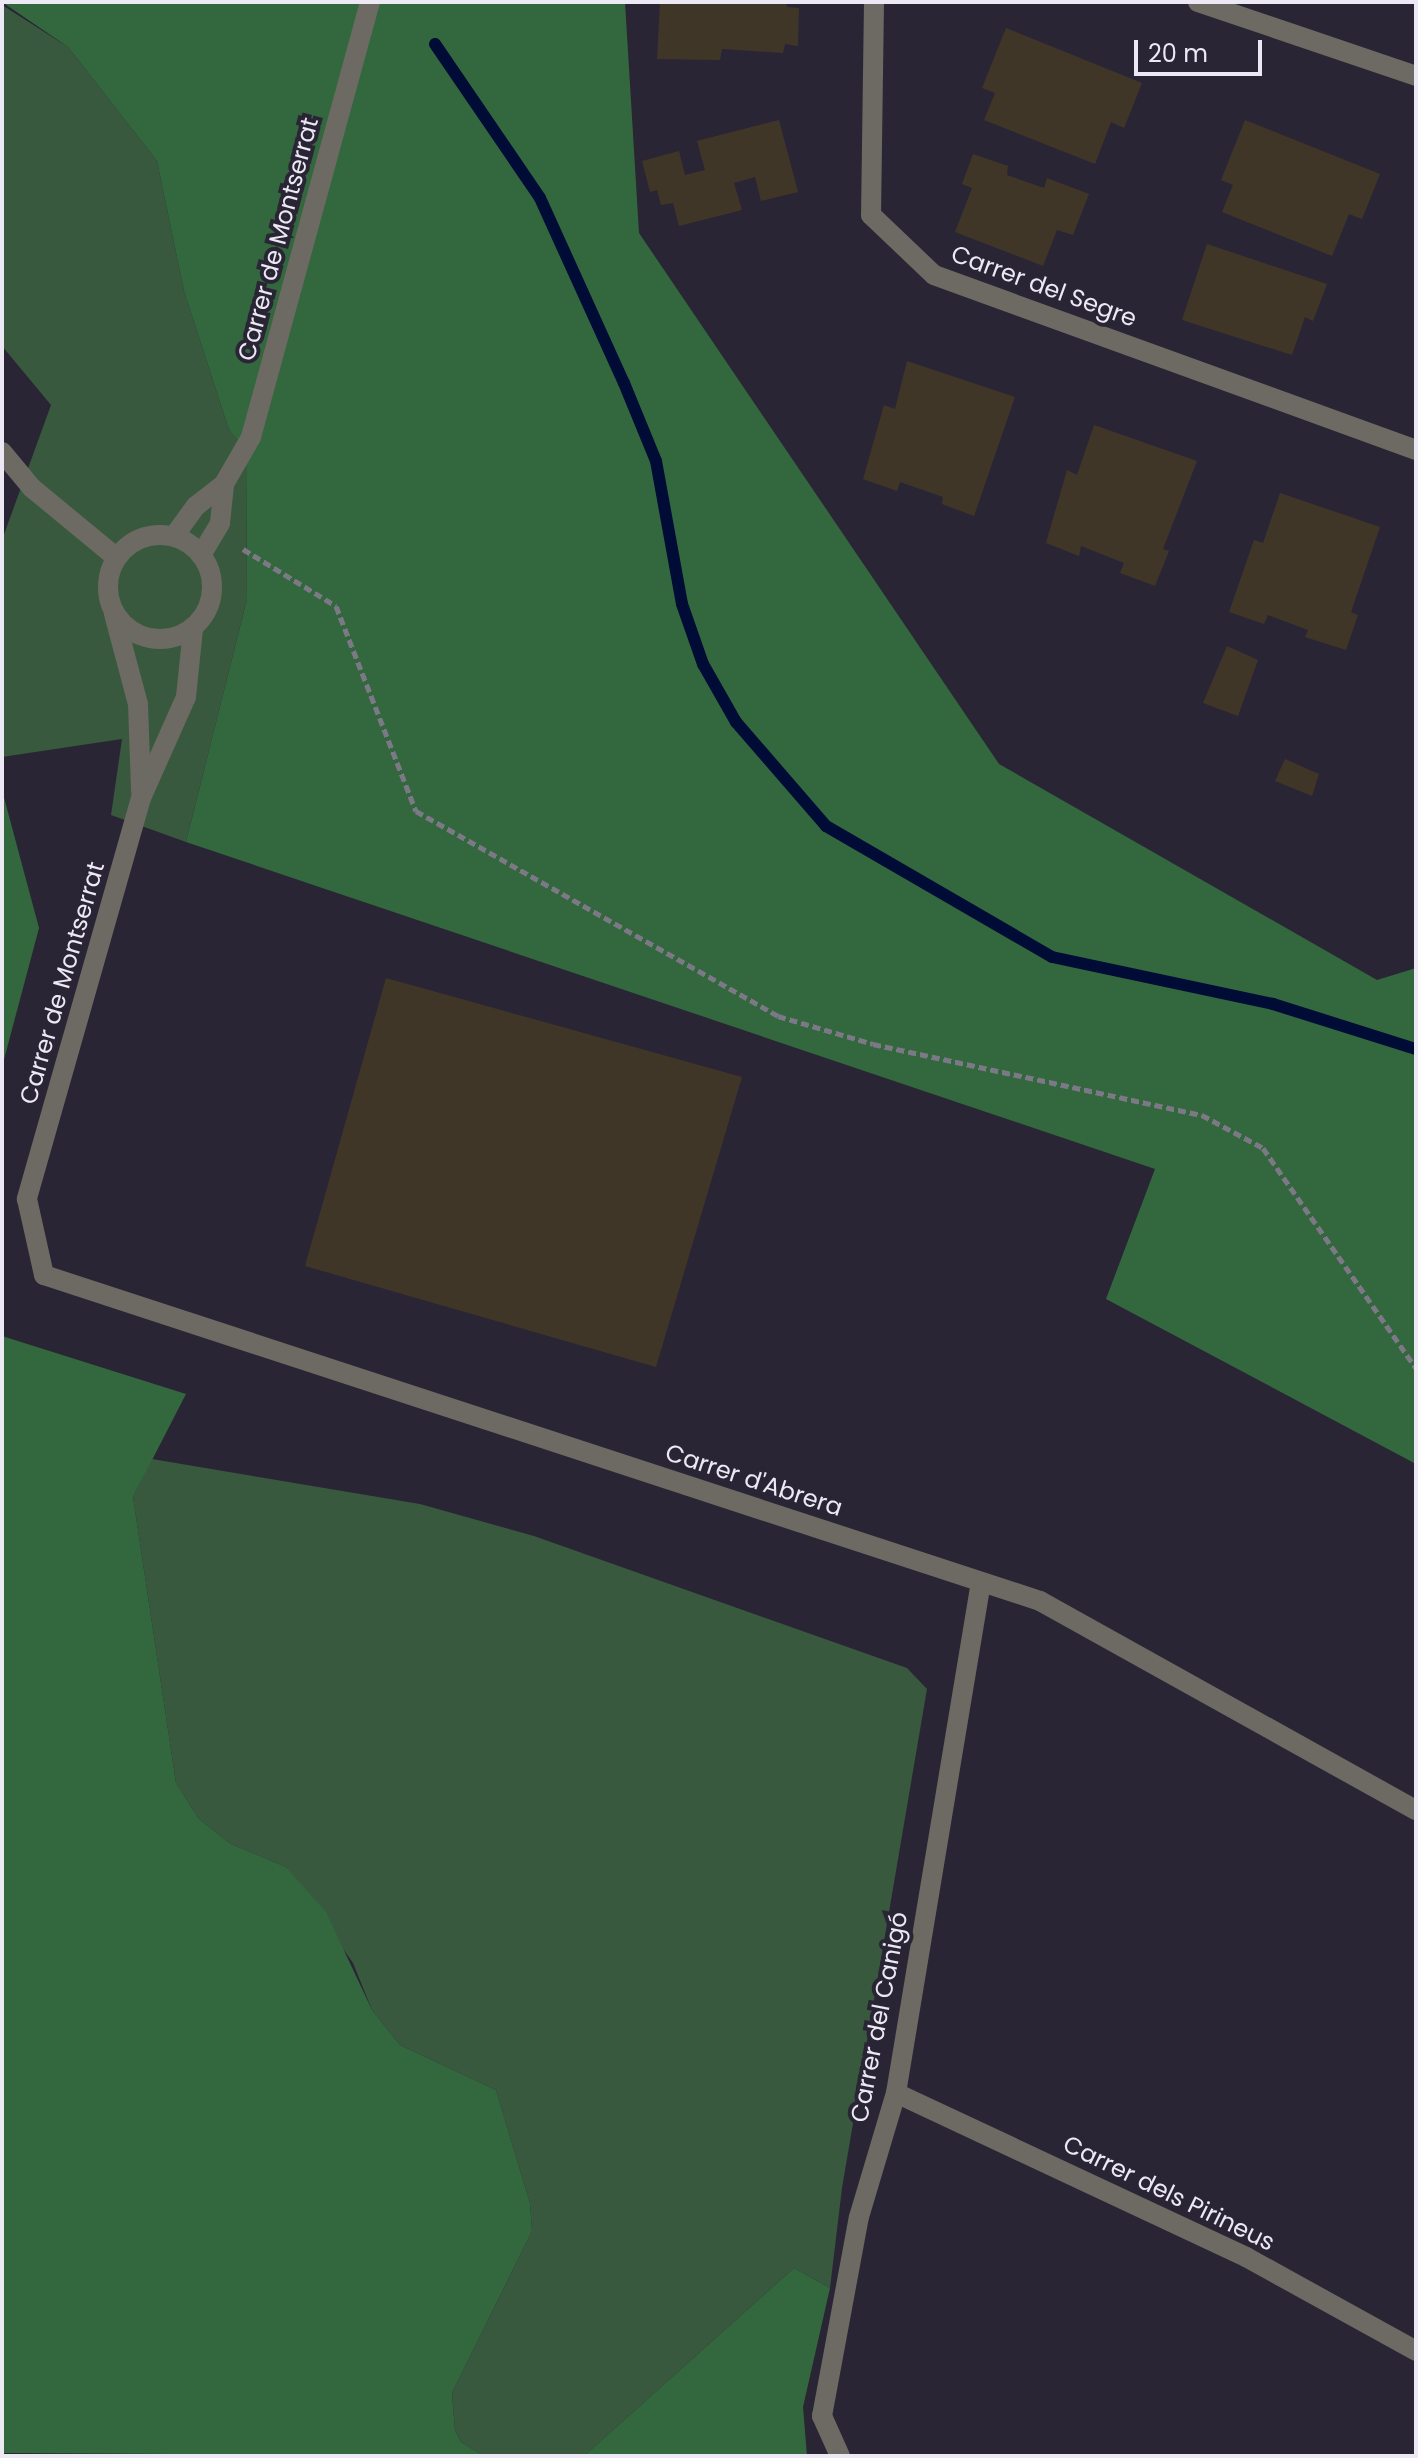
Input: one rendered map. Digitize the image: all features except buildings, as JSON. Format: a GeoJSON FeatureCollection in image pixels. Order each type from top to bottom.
{"type":"FeatureCollection","features":[{"type":"Feature","properties":{"kind":"street","name":"Carrer de Montserrat"},"geometry":{"type":"LineString","coordinates":[[201,555],[216,530],[224,484],[251,437],[370,2]]}},
{"type":"Feature","properties":{"kind":"street","name":"Carrer del Segre"},"geometry":{"type":"LineString","coordinates":[[874,2],[871,215],[934,275],[1416,450]]}},
{"type":"Feature","properties":{"kind":"street"},"geometry":{"type":"LineString","coordinates":[[1198,2],[1416,76]]}},
{"type":"Feature","properties":{"kind":"street"},"geometry":{"type":"LineString","coordinates":[[2,452],[32,488],[117,558]]}},
{"type":"Feature","properties":{"kind":"street","name":"Carrer de Montserrat"},"geometry":{"type":"LineString","coordinates":[[174,536],[196,506],[224,484]]}},
{"type":"Feature","properties":{"kind":"street"},"geometry":{"type":"LineString","coordinates":[[174,536],[201,555],[213,585],[207,609],[193,629],[179,636],[149,639],[134,633],[113,610],[108,583],[117,558],[143,538],[174,536]]}},
{"type":"Feature","properties":{"kind":"street","name":"Carrer de Montserrat"},"geometry":{"type":"LineString","coordinates":[[113,610],[138,704],[141,798]]}},
{"type":"Feature","properties":{"kind":"street","name":"Carrer de Montserrat"},"geometry":{"type":"LineString","coordinates":[[44,1275],[27,1199],[141,798],[186,697],[193,629]]}},
{"type":"Feature","properties":{"kind":"street","name":"Carrer d'Abrera"},"geometry":{"type":"LineString","coordinates":[[44,1275],[1040,1601],[1416,1810]]}},
{"type":"Feature","properties":{"kind":"street","name":"Carrer del Canigó"},"geometry":{"type":"LineString","coordinates":[[840,2456],[822,2416],[859,2217],[896,2093],[981,1582]]}},
{"type":"Feature","properties":{"kind":"street","name":"Carrer dels Pirineus"},"geometry":{"type":"LineString","coordinates":[[896,2093],[1246,2257],[1416,2351]]}},
{"type":"Feature","properties":{"kind":"path"},"geometry":{"type":"LineString","coordinates":[[216,530],[280,575],[336,606],[416,811],[778,1016],[873,1044],[1202,1115],[1251,1141],[1263,1148],[1416,1368]]}},
{"type":"Feature","properties":{"kind":"green space"},"geometry":{"type":"Polygon","coordinates":[[[2,2],[625,2],[639,233],[999,764],[1377,980],[1416,968],[1416,1464],[1106,1299],[1155,1169],[186,842],[247,599],[246,450],[229,430],[184,291],[157,161],[68,47],[2,2]]]}},
{"type":"Feature","properties":{"kind":"green space"},"geometry":{"type":"Polygon","coordinates":[[[2,5],[68,47],[157,161],[184,291],[229,430],[246,450],[247,599],[186,842],[111,815],[122,739],[2,757],[2,540],[51,405],[2,346],[2,5]]]}},
{"type":"Feature","properties":{"kind":"green space"},"geometry":{"type":"Polygon","coordinates":[[[2,790],[39,928],[2,1067],[2,790]]]}},
{"type":"Feature","properties":{"kind":"green space"},"geometry":{"type":"Polygon","coordinates":[[[2,1336],[186,1394],[133,1497],[176,1783],[199,1819],[231,1844],[286,1867],[326,1912],[372,2010],[400,2045],[496,2090],[530,2203],[532,2231],[452,2393],[455,2430],[461,2442],[484,2456],[2,2453],[2,1336]]]}},
{"type":"Feature","properties":{"kind":"green space"},"geometry":{"type":"Polygon","coordinates":[[[152,1459],[420,1504],[534,1536],[907,1668],[927,1689],[842,2188],[830,2288],[794,2268],[584,2456],[484,2456],[461,2442],[455,2430],[452,2393],[532,2231],[530,2203],[496,2090],[400,2045],[372,2010],[353,1963],[286,1867],[231,1844],[199,1819],[176,1783],[133,1497],[152,1459]]]}},
{"type":"Feature","properties":{"kind":"green space"},"geometry":{"type":"Polygon","coordinates":[[[794,2268],[830,2288],[803,2407],[807,2456],[584,2456],[794,2268]]]}},
{"type":"Feature","properties":{"kind":"waterway"},"geometry":{"type":"LineString","coordinates":[[435,44],[540,198],[624,383],[656,461],[682,604],[703,664],[736,722],[826,826],[1052,957],[1273,1004],[1416,1049]]}}]}
